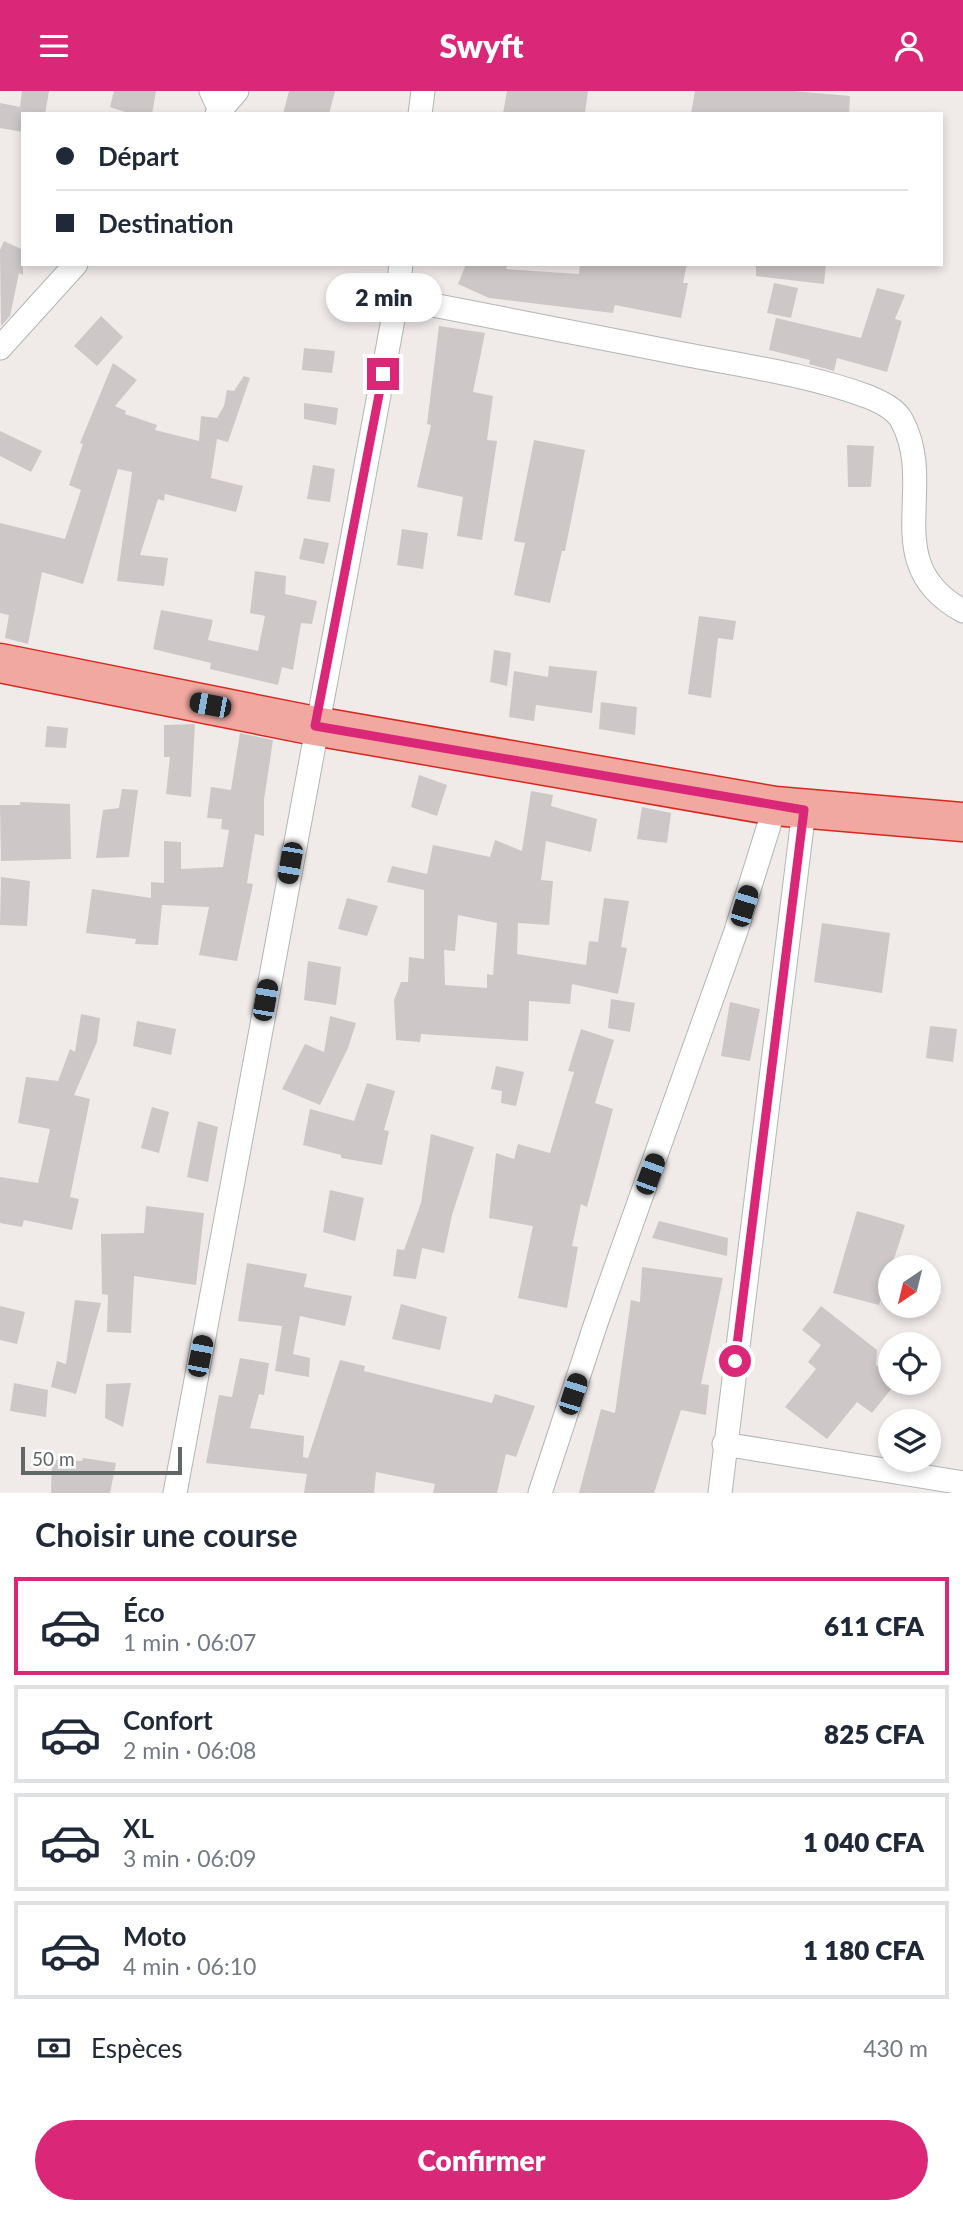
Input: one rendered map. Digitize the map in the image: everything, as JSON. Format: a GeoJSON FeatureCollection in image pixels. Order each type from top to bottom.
{"type":"FeatureCollection","features":[{"type":"Feature","properties":{"kind":"highway"},"geometry":{"type":"LineString","coordinates":[[0,663],[315,726],[790,808],[963,822]]}},
{"type":"Feature","properties":{"kind":"street"},"geometry":{"type":"LineString","coordinates":[[216,105],[237,91]]}},
{"type":"Feature","properties":{"kind":"street"},"geometry":{"type":"LineString","coordinates":[[420,112],[423,91]]}},
{"type":"Feature","properties":{"kind":"street"},"geometry":{"type":"LineString","coordinates":[[0,348],[74,266]]}},
{"type":"Feature","properties":{"kind":"street"},"geometry":{"type":"LineString","coordinates":[[175,1493],[401,266]]}},
{"type":"Feature","properties":{"kind":"street"},"geometry":{"type":"LineString","coordinates":[[397,298],[761,369],[850,391],[892,409],[902,421],[907,435],[912,465],[915,542],[922,575],[943,600],[963,611]]}},
{"type":"Feature","properties":{"kind":"street"},"geometry":{"type":"LineString","coordinates":[[720,1493],[790,808]]}},
{"type":"Feature","properties":{"kind":"street"},"geometry":{"type":"LineString","coordinates":[[540,1493],[596,1323],[736,931],[790,808]]}},
{"type":"Feature","properties":{"kind":"street"},"geometry":{"type":"LineString","coordinates":[[724,1444],[963,1483]]}},
{"type":"Feature","properties":{"kind":"building"},"geometry":{"type":"Polygon","coordinates":[[[22,91],[49,91],[45,112],[21,112],[21,132],[0,128],[0,103],[20,107],[22,91]]]}},
{"type":"Feature","properties":{"kind":"building"},"geometry":{"type":"Polygon","coordinates":[[[114,91],[156,91],[152,112],[125,112],[110,107],[114,91]]]}},
{"type":"Feature","properties":{"kind":"building"},"geometry":{"type":"Polygon","coordinates":[[[289,91],[335,91],[330,112],[284,112],[289,91]]]}},
{"type":"Feature","properties":{"kind":"building"},"geometry":{"type":"Polygon","coordinates":[[[507,91],[588,91],[585,112],[503,112],[507,91]]]}},
{"type":"Feature","properties":{"kind":"building"},"geometry":{"type":"Polygon","coordinates":[[[695,91],[793,91],[850,96],[849,112],[691,112],[695,91]]]}},
{"type":"Feature","properties":{"kind":"building"},"geometry":{"type":"Polygon","coordinates":[[[4,241],[21,249],[23,266],[23,275],[19,273],[10,316],[1,326],[0,250],[4,241]]]}},
{"type":"Feature","properties":{"kind":"building"},"geometry":{"type":"Polygon","coordinates":[[[465,266],[507,266],[506,269],[579,274],[580,266],[687,266],[683,283],[688,283],[681,318],[615,305],[613,313],[489,298],[458,284],[465,266]]]}},
{"type":"Feature","properties":{"kind":"building"},"geometry":{"type":"Polygon","coordinates":[[[756,266],[826,266],[824,284],[756,276],[756,266]]]}},
{"type":"Feature","properties":{"kind":"building"},"geometry":{"type":"Polygon","coordinates":[[[774,283],[798,288],[791,318],[767,313],[774,283]]]}},
{"type":"Feature","properties":{"kind":"building"},"geometry":{"type":"Polygon","coordinates":[[[877,288],[905,295],[895,319],[902,321],[887,372],[837,358],[834,371],[809,364],[810,360],[769,350],[776,318],[861,338],[877,288]]]}},
{"type":"Feature","properties":{"kind":"building"},"geometry":{"type":"Polygon","coordinates":[[[101,316],[123,337],[97,366],[74,346],[101,316]]]}},
{"type":"Feature","properties":{"kind":"building"},"geometry":{"type":"Polygon","coordinates":[[[439,326],[485,333],[473,392],[493,396],[487,440],[497,441],[482,540],[457,536],[463,497],[417,487],[431,425],[427,424],[439,326]]]}},
{"type":"Feature","properties":{"kind":"building"},"geometry":{"type":"Polygon","coordinates":[[[304,348],[335,351],[332,373],[302,370],[304,348]]]}},
{"type":"Feature","properties":{"kind":"building"},"geometry":{"type":"Polygon","coordinates":[[[113,363],[137,380],[115,406],[126,411],[125,414],[157,425],[155,430],[199,441],[201,416],[217,418],[224,406],[227,390],[234,391],[244,376],[250,378],[228,442],[217,439],[211,478],[243,486],[236,512],[165,494],[164,501],[158,499],[140,555],[168,558],[164,586],[117,581],[132,472],[118,469],[83,584],[42,572],[28,644],[5,638],[9,615],[0,613],[0,523],[65,539],[81,490],[69,485],[83,444],[80,443],[113,363]]]}},
{"type":"Feature","properties":{"kind":"building"},"geometry":{"type":"Polygon","coordinates":[[[304,403],[338,408],[336,425],[304,419],[304,403]]]}},
{"type":"Feature","properties":{"kind":"building"},"geometry":{"type":"Polygon","coordinates":[[[0,431],[42,451],[31,472],[0,456],[0,431]]]}},
{"type":"Feature","properties":{"kind":"building"},"geometry":{"type":"Polygon","coordinates":[[[534,440],[585,450],[565,551],[562,551],[550,603],[514,595],[525,543],[514,541],[534,440]]]}},
{"type":"Feature","properties":{"kind":"building"},"geometry":{"type":"Polygon","coordinates":[[[847,445],[874,446],[871,487],[848,487],[847,445]]]}},
{"type":"Feature","properties":{"kind":"building"},"geometry":{"type":"Polygon","coordinates":[[[313,465],[335,469],[330,502],[307,499],[313,465]]]}},
{"type":"Feature","properties":{"kind":"building"},"geometry":{"type":"Polygon","coordinates":[[[402,529],[428,533],[423,569],[397,565],[402,529]]]}},
{"type":"Feature","properties":{"kind":"building"},"geometry":{"type":"Polygon","coordinates":[[[304,538],[329,543],[324,564],[299,559],[304,538]]]}},
{"type":"Feature","properties":{"kind":"building"},"geometry":{"type":"Polygon","coordinates":[[[255,571],[286,576],[285,594],[317,601],[312,624],[301,623],[293,670],[282,667],[278,685],[210,669],[211,663],[153,649],[161,610],[213,620],[208,640],[258,651],[265,616],[250,613],[255,571]]]}},
{"type":"Feature","properties":{"kind":"building"},"geometry":{"type":"Polygon","coordinates":[[[699,616],[736,621],[733,640],[718,638],[711,698],[688,694],[699,616]]]}},
{"type":"Feature","properties":{"kind":"building"},"geometry":{"type":"Polygon","coordinates":[[[494,650],[511,653],[507,686],[490,682],[494,650]]]}},
{"type":"Feature","properties":{"kind":"building"},"geometry":{"type":"Polygon","coordinates":[[[549,666],[597,671],[592,713],[536,705],[534,721],[509,717],[514,671],[548,677],[549,666]]]}},
{"type":"Feature","properties":{"kind":"building"},"geometry":{"type":"Polygon","coordinates":[[[601,702],[637,707],[635,735],[599,729],[601,702]]]}},
{"type":"Feature","properties":{"kind":"building"},"geometry":{"type":"Polygon","coordinates":[[[195,724],[191,797],[166,794],[170,757],[164,757],[164,725],[195,724]]]}},
{"type":"Feature","properties":{"kind":"building"},"geometry":{"type":"Polygon","coordinates":[[[47,726],[68,728],[66,748],[45,747],[47,726]]]}},
{"type":"Feature","properties":{"kind":"building"},"geometry":{"type":"Polygon","coordinates":[[[240,733],[273,740],[264,800],[264,836],[255,834],[247,883],[253,884],[237,961],[199,955],[209,907],[162,905],[158,945],[135,944],[136,939],[86,933],[92,889],[151,898],[151,882],[164,883],[164,841],[181,842],[181,869],[223,867],[229,830],[221,829],[222,819],[207,818],[211,787],[231,790],[240,733]]]}},
{"type":"Feature","properties":{"kind":"building"},"geometry":{"type":"Polygon","coordinates":[[[419,775],[447,785],[437,816],[411,807],[419,775]]]}},
{"type":"Feature","properties":{"kind":"building"},"geometry":{"type":"Polygon","coordinates":[[[122,789],[138,790],[129,857],[96,858],[103,810],[119,808],[122,789]]]}},
{"type":"Feature","properties":{"kind":"building"},"geometry":{"type":"Polygon","coordinates":[[[531,791],[553,795],[551,806],[597,819],[591,852],[546,841],[541,880],[553,881],[549,925],[518,923],[517,954],[586,965],[589,941],[598,942],[604,898],[629,901],[621,947],[627,948],[618,994],[572,984],[570,1004],[529,1001],[528,1041],[421,1034],[420,1042],[396,1040],[394,1000],[401,982],[408,982],[409,957],[424,959],[424,890],[387,882],[392,866],[427,874],[433,845],[490,857],[495,840],[522,851],[531,791]],[[458,915],[455,951],[444,950],[445,985],[487,988],[487,974],[493,975],[497,923],[458,915]]]}},
{"type":"Feature","properties":{"kind":"building"},"geometry":{"type":"Polygon","coordinates":[[[20,802],[70,804],[71,859],[1,861],[0,805],[20,805],[20,802]]]}},
{"type":"Feature","properties":{"kind":"building"},"geometry":{"type":"Polygon","coordinates":[[[642,807],[671,813],[667,843],[637,839],[642,807]]]}},
{"type":"Feature","properties":{"kind":"building"},"geometry":{"type":"Polygon","coordinates":[[[1,877],[30,881],[27,926],[0,925],[1,877]]]}},
{"type":"Feature","properties":{"kind":"building"},"geometry":{"type":"Polygon","coordinates":[[[347,898],[378,906],[367,936],[338,929],[347,898]]]}},
{"type":"Feature","properties":{"kind":"building"},"geometry":{"type":"Polygon","coordinates":[[[822,923],[890,933],[882,993],[814,982],[822,923]]]}},
{"type":"Feature","properties":{"kind":"building"},"geometry":{"type":"Polygon","coordinates":[[[308,961],[341,967],[336,1005],[304,1000],[308,961]]]}},
{"type":"Feature","properties":{"kind":"building"},"geometry":{"type":"Polygon","coordinates":[[[611,999],[635,1003],[630,1032],[608,1028],[611,999]]]}},
{"type":"Feature","properties":{"kind":"building"},"geometry":{"type":"Polygon","coordinates":[[[730,1002],[760,1009],[750,1061],[721,1056],[730,1002]]]}},
{"type":"Feature","properties":{"kind":"building"},"geometry":{"type":"Polygon","coordinates":[[[81,1014],[100,1018],[97,1042],[74,1095],[90,1099],[70,1197],[79,1199],[72,1230],[24,1220],[22,1227],[0,1223],[0,1177],[38,1183],[50,1129],[18,1123],[26,1077],[58,1081],[70,1049],[75,1052],[81,1014]]]}},
{"type":"Feature","properties":{"kind":"building"},"geometry":{"type":"Polygon","coordinates":[[[330,1016],[356,1023],[348,1048],[320,1105],[282,1089],[305,1044],[324,1052],[330,1016]]]}},
{"type":"Feature","properties":{"kind":"building"},"geometry":{"type":"Polygon","coordinates":[[[137,1021],[176,1029],[171,1055],[133,1046],[137,1021]]]}},
{"type":"Feature","properties":{"kind":"building"},"geometry":{"type":"Polygon","coordinates":[[[930,1026],[957,1029],[953,1062],[926,1058],[930,1026]]]}},
{"type":"Feature","properties":{"kind":"building"},"geometry":{"type":"Polygon","coordinates":[[[581,1029],[614,1040],[595,1103],[613,1109],[587,1207],[581,1204],[572,1246],[578,1247],[567,1308],[518,1298],[533,1226],[489,1218],[496,1153],[514,1159],[518,1144],[550,1153],[574,1072],[568,1071],[581,1029]]]}},
{"type":"Feature","properties":{"kind":"building"},"geometry":{"type":"Polygon","coordinates":[[[496,1066],[524,1072],[516,1106],[501,1103],[502,1091],[491,1089],[496,1066]]]}},
{"type":"Feature","properties":{"kind":"building"},"geometry":{"type":"Polygon","coordinates":[[[367,1083],[395,1091],[384,1130],[389,1131],[382,1165],[341,1158],[341,1155],[303,1145],[310,1109],[354,1121],[367,1083]]]}},
{"type":"Feature","properties":{"kind":"building"},"geometry":{"type":"Polygon","coordinates":[[[152,1107],[169,1112],[159,1153],[141,1148],[152,1107]]]}},
{"type":"Feature","properties":{"kind":"building"},"geometry":{"type":"Polygon","coordinates":[[[198,1121],[218,1127],[208,1182],[187,1177],[198,1121]]]}},
{"type":"Feature","properties":{"kind":"building"},"geometry":{"type":"Polygon","coordinates":[[[431,1134],[474,1147],[452,1215],[444,1253],[422,1248],[416,1279],[393,1276],[397,1249],[404,1250],[421,1203],[431,1134]]]}},
{"type":"Feature","properties":{"kind":"building"},"geometry":{"type":"Polygon","coordinates":[[[330,1190],[364,1198],[355,1241],[323,1232],[330,1190]]]}},
{"type":"Feature","properties":{"kind":"building"},"geometry":{"type":"Polygon","coordinates":[[[146,1206],[204,1213],[196,1285],[134,1276],[131,1333],[107,1332],[108,1295],[102,1294],[101,1234],[144,1233],[146,1206]]]}},
{"type":"Feature","properties":{"kind":"building"},"geometry":{"type":"Polygon","coordinates":[[[857,1211],[905,1225],[895,1255],[878,1255],[878,1305],[833,1293],[857,1211]]]}},
{"type":"Feature","properties":{"kind":"building"},"geometry":{"type":"Polygon","coordinates":[[[659,1221],[728,1238],[727,1256],[652,1238],[659,1221]]]}},
{"type":"Feature","properties":{"kind":"building"},"geometry":{"type":"Polygon","coordinates":[[[247,1263],[307,1274],[304,1287],[352,1296],[345,1326],[300,1316],[293,1354],[310,1358],[309,1377],[275,1371],[282,1326],[238,1321],[247,1263]]]}},
{"type":"Feature","properties":{"kind":"building"},"geometry":{"type":"Polygon","coordinates":[[[642,1267],[723,1278],[701,1384],[709,1385],[706,1415],[681,1410],[654,1493],[579,1493],[601,1409],[615,1413],[631,1300],[640,1302],[642,1267]]]}},
{"type":"Feature","properties":{"kind":"building"},"geometry":{"type":"Polygon","coordinates":[[[75,1300],[101,1303],[76,1394],[51,1387],[57,1361],[66,1364],[75,1300]]]}},
{"type":"Feature","properties":{"kind":"building"},"geometry":{"type":"Polygon","coordinates":[[[401,1304],[447,1317],[440,1350],[392,1339],[401,1304]]]}},
{"type":"Feature","properties":{"kind":"building"},"geometry":{"type":"Polygon","coordinates":[[[0,1306],[25,1312],[17,1344],[0,1340],[0,1306]]]}},
{"type":"Feature","properties":{"kind":"building"},"geometry":{"type":"Polygon","coordinates":[[[821,1306],[877,1350],[878,1395],[886,1395],[872,1413],[857,1402],[827,1439],[785,1407],[816,1369],[808,1362],[821,1345],[802,1330],[821,1306]]]}},
{"type":"Feature","properties":{"kind":"building"},"geometry":{"type":"Polygon","coordinates":[[[240,1358],[269,1363],[264,1395],[259,1394],[250,1428],[304,1436],[303,1457],[308,1458],[340,1360],[365,1366],[364,1371],[492,1403],[495,1394],[535,1406],[516,1457],[506,1454],[497,1493],[433,1493],[435,1484],[376,1472],[374,1493],[304,1493],[307,1474],[206,1463],[219,1395],[232,1397],[240,1358]]]}},
{"type":"Feature","properties":{"kind":"building"},"geometry":{"type":"Polygon","coordinates":[[[14,1383],[48,1390],[46,1417],[10,1411],[14,1383]]]}},
{"type":"Feature","properties":{"kind":"building"},"geometry":{"type":"Polygon","coordinates":[[[131,1383],[123,1427],[105,1418],[106,1384],[131,1383]]]}},
{"type":"Feature","properties":{"kind":"building"},"geometry":{"type":"Polygon","coordinates":[[[83,1458],[116,1463],[110,1493],[51,1493],[52,1460],[82,1461],[83,1458]]]}},
{"type":"Feature","properties":{"kind":"route"},"geometry":{"type":"LineString","coordinates":[[383,374],[315,726],[804,810],[735,1361]]}}]}
